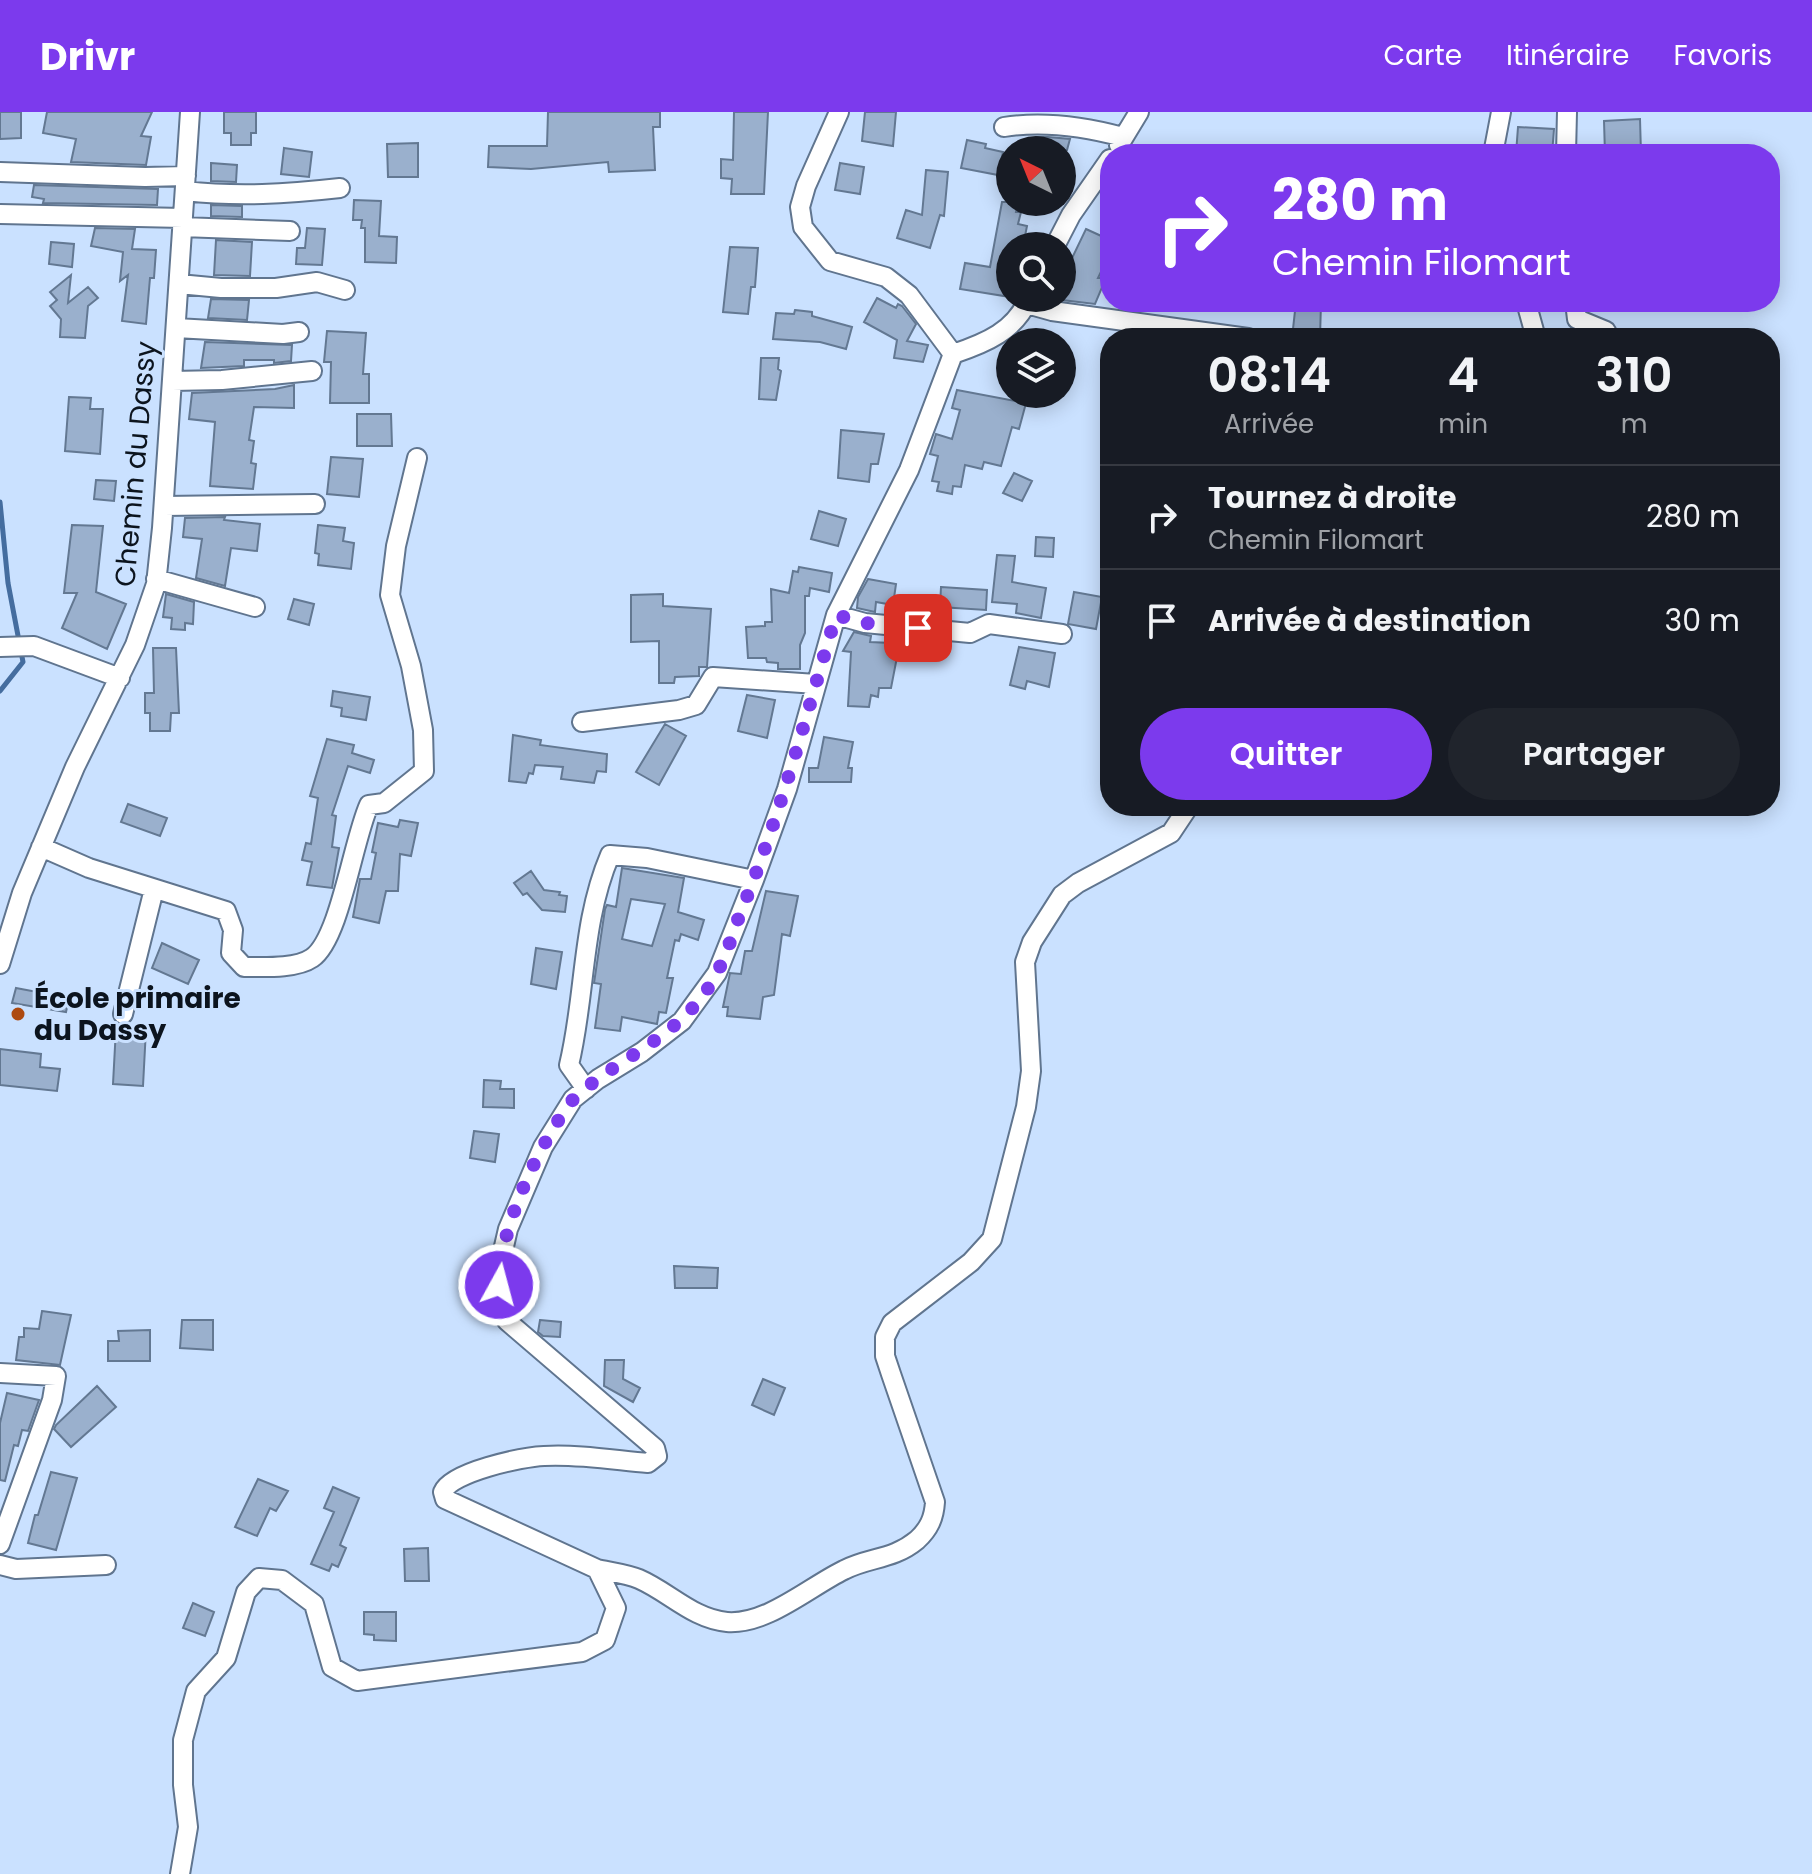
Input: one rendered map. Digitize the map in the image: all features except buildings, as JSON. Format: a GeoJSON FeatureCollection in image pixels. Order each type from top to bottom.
{"type":"FeatureCollection","features":[{"type":"Feature","properties":{"kind":"street","name":"Chemin du Dassy"},"geometry":{"type":"LineString","coordinates":[[0,964],[22,893],[75,767],[135,645],[156,579],[164,506],[190,112]]}},
{"type":"Feature","properties":{"kind":"street"},"geometry":{"type":"LineString","coordinates":[[839,112],[806,186],[800,207],[803,227],[830,261],[886,277],[909,295],[953,354]]}},
{"type":"Feature","properties":{"kind":"street"},"geometry":{"type":"LineString","coordinates":[[1119,144],[1139,112]]}},
{"type":"Feature","properties":{"kind":"street"},"geometry":{"type":"LineString","coordinates":[[1495,144],[1501,112]]}},
{"type":"Feature","properties":{"kind":"street"},"geometry":{"type":"LineString","coordinates":[[1566,144],[1567,112]]}},
{"type":"Feature","properties":{"kind":"street"},"geometry":{"type":"LineString","coordinates":[[1004,127],[1031,122],[1123,137]]}},
{"type":"Feature","properties":{"kind":"street"},"geometry":{"type":"LineString","coordinates":[[0,172],[145,177],[229,196],[340,188]]}},
{"type":"Feature","properties":{"kind":"street"},"geometry":{"type":"LineString","coordinates":[[1062,232],[1100,172]]}},
{"type":"Feature","properties":{"kind":"street"},"geometry":{"type":"LineString","coordinates":[[0,214],[183,222],[290,231]]}},
{"type":"Feature","properties":{"kind":"street"},"geometry":{"type":"LineString","coordinates":[[179,284],[276,288],[317,282],[345,290]]}},
{"type":"Feature","properties":{"kind":"street"},"geometry":{"type":"LineString","coordinates":[[953,354],[985,344],[1015,323],[1022,312]]}},
{"type":"Feature","properties":{"kind":"street"},"geometry":{"type":"LineString","coordinates":[[1059,312],[1175,328]]}},
{"type":"Feature","properties":{"kind":"street"},"geometry":{"type":"LineString","coordinates":[[1576,312],[1577,319],[1599,328]]}},
{"type":"Feature","properties":{"kind":"street"},"geometry":{"type":"LineString","coordinates":[[176,328],[299,332]]}},
{"type":"Feature","properties":{"kind":"street"},"geometry":{"type":"LineString","coordinates":[[953,354],[909,470],[836,615],[787,789],[717,973],[682,1021],[573,1099],[543,1147],[508,1229],[499,1268],[500,1302],[507,1321],[655,1448],[657,1456],[648,1463],[542,1456],[467,1472],[446,1484],[443,1492],[445,1499],[597,1569],[638,1579],[704,1617],[728,1622],[750,1621],[770,1613],[846,1569],[867,1561],[889,1558],[924,1532],[932,1522],[935,1502],[885,1356],[885,1337],[892,1323],[903,1312],[971,1262],[992,1239],[1026,1107],[1031,1071],[1025,962],[1032,942],[1062,895],[1078,883],[1171,833],[1182,816]]}},
{"type":"Feature","properties":{"kind":"street"},"geometry":{"type":"LineString","coordinates":[[172,381],[252,378],[312,371]]}},
{"type":"Feature","properties":{"kind":"street"},"geometry":{"type":"LineString","coordinates":[[41,847],[89,868],[226,911],[233,930],[231,953],[244,967],[279,967],[313,958],[332,931],[361,823],[369,805],[384,803],[424,771],[423,730],[411,666],[390,595],[396,546],[417,458]]}},
{"type":"Feature","properties":{"kind":"street"},"geometry":{"type":"LineString","coordinates":[[164,506],[315,504]]}},
{"type":"Feature","properties":{"kind":"street"},"geometry":{"type":"LineString","coordinates":[[156,579],[255,607]]}},
{"type":"Feature","properties":{"kind":"street"},"geometry":{"type":"LineString","coordinates":[[836,615],[865,623],[970,633],[989,624],[1062,634]]}},
{"type":"Feature","properties":{"kind":"street"},"geometry":{"type":"LineString","coordinates":[[5,647],[34,646],[120,678]]}},
{"type":"Feature","properties":{"kind":"street"},"geometry":{"type":"LineString","coordinates":[[582,722],[696,705],[713,677],[816,684]]}},
{"type":"Feature","properties":{"kind":"street"},"geometry":{"type":"LineString","coordinates":[[586,1089],[569,1065],[578,1027],[587,931],[610,855],[647,858],[754,880]]}},
{"type":"Feature","properties":{"kind":"street"},"geometry":{"type":"LineString","coordinates":[[123,1014],[154,889]]}},
{"type":"Feature","properties":{"kind":"street"},"geometry":{"type":"LineString","coordinates":[[0,1373],[56,1376],[52,1400],[0,1544]]}},
{"type":"Feature","properties":{"kind":"street"},"geometry":{"type":"LineString","coordinates":[[0,1565],[16,1569],[106,1565]]}},
{"type":"Feature","properties":{"kind":"street"},"geometry":{"type":"LineString","coordinates":[[180,1874],[188,1827],[183,1785],[186,1728],[196,1691],[226,1658],[246,1592],[259,1578],[282,1580],[314,1604],[332,1667],[357,1681],[582,1652],[605,1640],[616,1608],[597,1569]]}},
{"type":"Feature","properties":{"kind":"waterway"},"geometry":{"type":"LineString","coordinates":[[0,502],[8,583],[23,662],[0,691]]}},
{"type":"Feature","properties":{"kind":"place","name":"École primaire du Dassy"},"geometry":{"type":"Point","coordinates":[18,1014]}},
{"type":"Feature","properties":{"kind":"route"},"geometry":{"type":"LineString","coordinates":[[499,1285],[499,1268],[508,1229],[543,1147],[573,1099],[682,1021],[717,973],[787,789],[836,615],[865,623],[918,628]]}}]}
